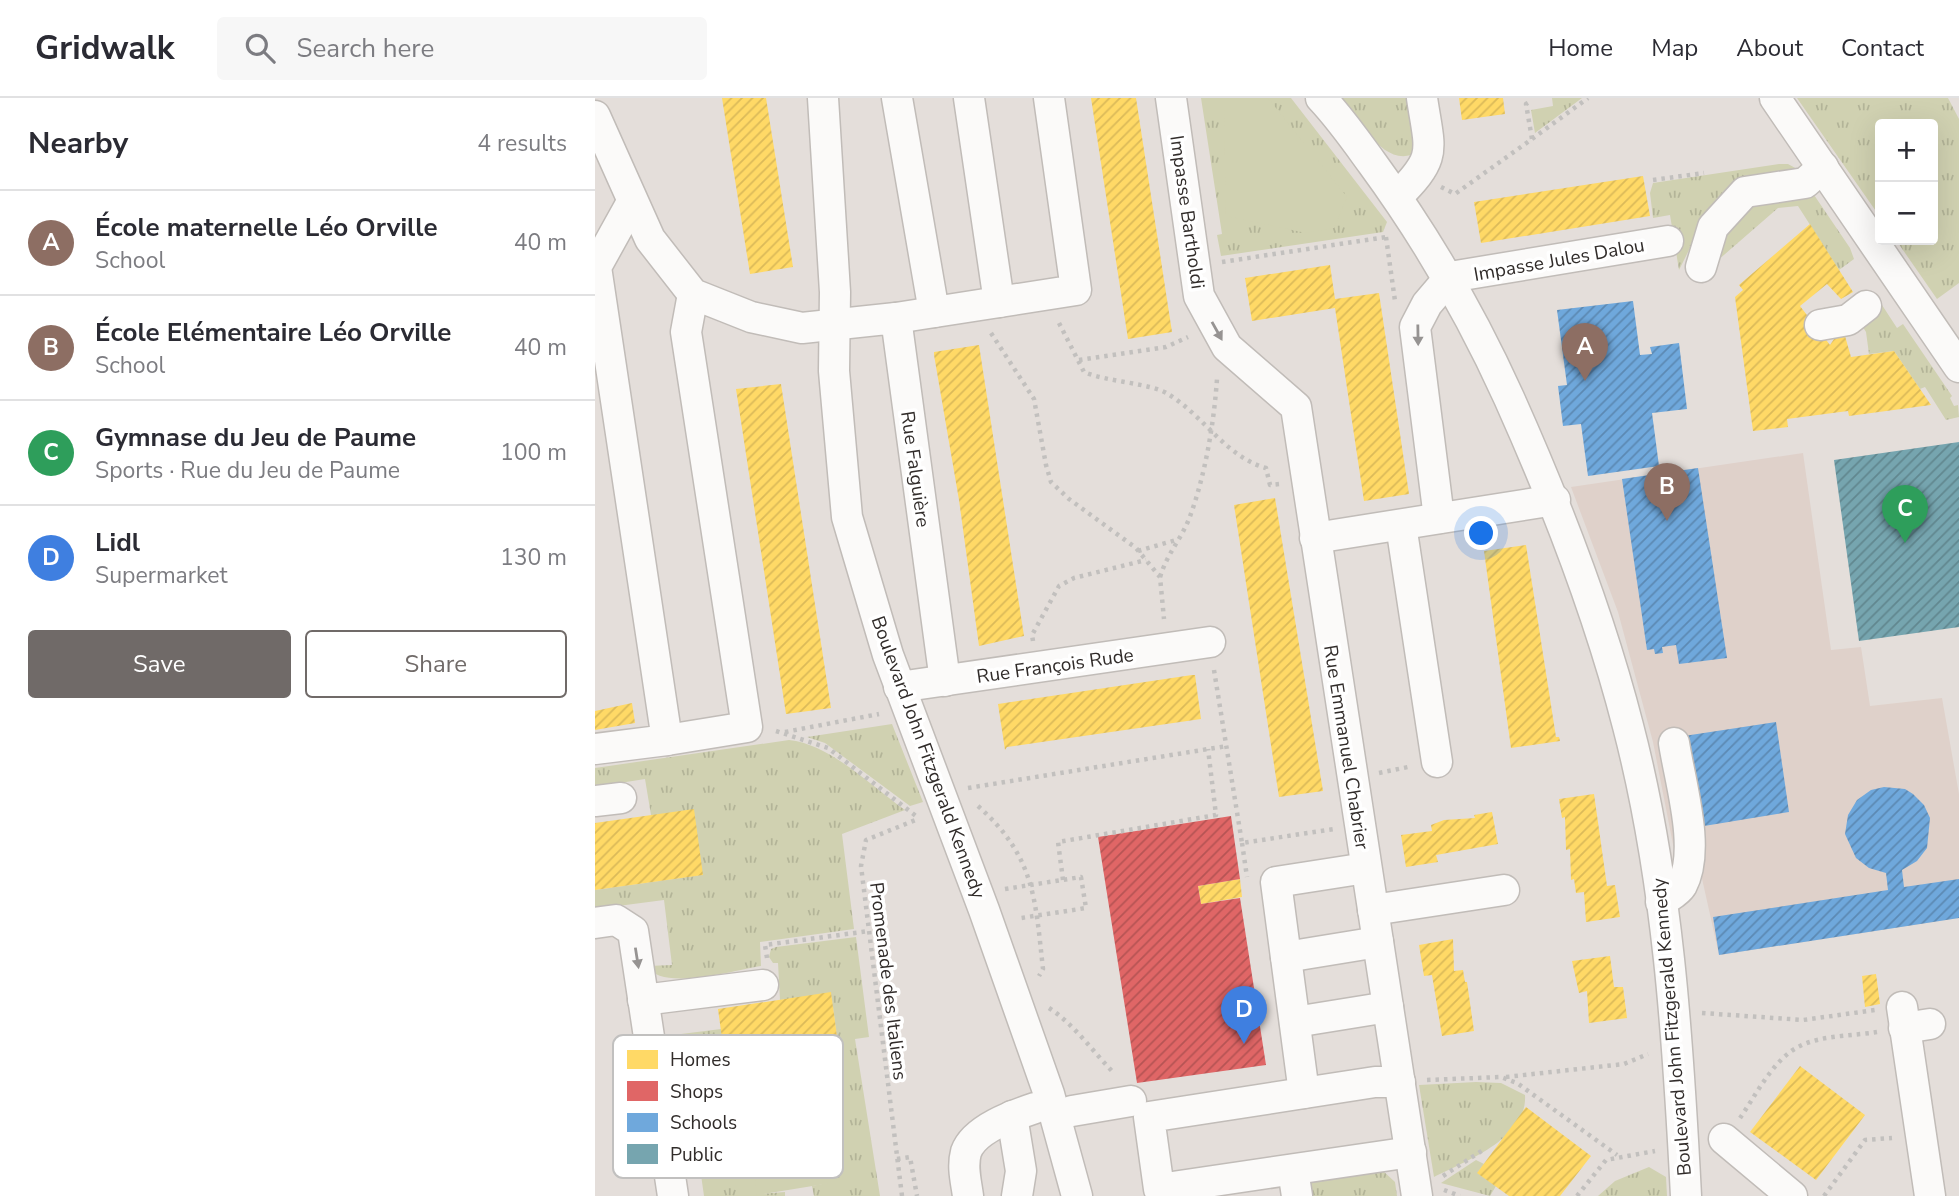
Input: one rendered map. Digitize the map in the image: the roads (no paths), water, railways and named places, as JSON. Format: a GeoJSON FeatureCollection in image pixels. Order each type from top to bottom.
{"type":"FeatureCollection","features":[{"type":"Feature","properties":{"kind":"street","name":"Boulevard John Fitzgerald Kennedy"},"geometry":{"type":"LineString","coordinates":[[823,98],[834,371],[848,517],[903,698],[1035,1054],[1077,1196]]}},
{"type":"Feature","properties":{"kind":"street"},"geometry":{"type":"LineString","coordinates":[[897,98],[934,312]]}},
{"type":"Feature","properties":{"kind":"street"},"geometry":{"type":"LineString","coordinates":[[969,98],[992,313]]}},
{"type":"Feature","properties":{"kind":"street"},"geometry":{"type":"LineString","coordinates":[[595,116],[650,239],[693,294],[751,317],[802,328],[934,312],[992,313],[1076,290],[1049,98]]}},
{"type":"Feature","properties":{"kind":"street","name":"Impasse Bartholdi"},"geometry":{"type":"LineString","coordinates":[[1171,98],[1199,296],[1220,339],[1296,407],[1315,538]]}},
{"type":"Feature","properties":{"kind":"street","name":"Boulevard John Fitzgerald Kennedy"},"geometry":{"type":"LineString","coordinates":[[1321,98],[1397,197],[1450,277],[1480,333],[1555,500],[1596,614],[1629,728],[1661,902],[1672,990],[1686,1196]]}},
{"type":"Feature","properties":{"kind":"street"},"geometry":{"type":"LineString","coordinates":[[1397,197],[1419,176],[1430,153],[1422,98]]}},
{"type":"Feature","properties":{"kind":"street"},"geometry":{"type":"LineString","coordinates":[[1775,98],[1959,367]]}},
{"type":"Feature","properties":{"kind":"street"},"geometry":{"type":"LineString","coordinates":[[1701,267],[1713,227],[1745,192],[1805,183],[1823,167]]}},
{"type":"Feature","properties":{"kind":"street"},"geometry":{"type":"LineString","coordinates":[[632,202],[596,267],[667,740]]}},
{"type":"Feature","properties":{"kind":"street","name":"Impasse Jules Dalou"},"geometry":{"type":"LineString","coordinates":[[1450,277],[1668,241]]}},
{"type":"Feature","properties":{"kind":"street"},"geometry":{"type":"LineString","coordinates":[[1439,518],[1415,327],[1427,304],[1450,277]]}},
{"type":"Feature","properties":{"kind":"street"},"geometry":{"type":"LineString","coordinates":[[595,749],[747,727],[686,332],[693,294]]}},
{"type":"Feature","properties":{"kind":"street"},"geometry":{"type":"LineString","coordinates":[[1820,325],[1848,320],[1866,306]]}},
{"type":"Feature","properties":{"kind":"street","name":"Rue Falguière"},"geometry":{"type":"LineString","coordinates":[[896,318],[945,681]]}},
{"type":"Feature","properties":{"kind":"street"},"geometry":{"type":"LineString","coordinates":[[1315,538],[1555,500]]}},
{"type":"Feature","properties":{"kind":"street"},"geometry":{"type":"LineString","coordinates":[[1401,525],[1437,762]]}},
{"type":"Feature","properties":{"kind":"street","name":"Rue Emmanuel Chabrier"},"geometry":{"type":"LineString","coordinates":[[1315,538],[1417,1196]]}},
{"type":"Feature","properties":{"kind":"street","name":"Rue François Rude"},"geometry":{"type":"LineString","coordinates":[[903,698],[945,681],[1167,648],[1212,655]]}},
{"type":"Feature","properties":{"kind":"street"},"geometry":{"type":"LineString","coordinates":[[1661,902],[1681,888],[1690,865],[1690,844],[1674,743]]}},
{"type":"Feature","properties":{"kind":"street"},"geometry":{"type":"LineString","coordinates":[[1304,1093],[1276,882],[1366,867]]}},
{"type":"Feature","properties":{"kind":"street"},"geometry":{"type":"LineString","coordinates":[[1373,910],[1504,890]]}},
{"type":"Feature","properties":{"kind":"street"},"geometry":{"type":"LineString","coordinates":[[595,923],[616,920],[633,931],[648,1035]]}},
{"type":"Feature","properties":{"kind":"street"},"geometry":{"type":"LineString","coordinates":[[1286,957],[1378,942]]}},
{"type":"Feature","properties":{"kind":"street"},"geometry":{"type":"LineString","coordinates":[[643,1000],[763,985]]}},
{"type":"Feature","properties":{"kind":"street"},"geometry":{"type":"LineString","coordinates":[[1294,1022],[1388,1007]]}},
{"type":"Feature","properties":{"kind":"street"},"geometry":{"type":"LineString","coordinates":[[1912,1020],[1930,1196]]}},
{"type":"Feature","properties":{"kind":"street"},"geometry":{"type":"LineString","coordinates":[[1400,1082],[1375,1082],[1149,1117],[1160,1193],[1295,1183],[1411,1153]]}},
{"type":"Feature","properties":{"kind":"street"},"geometry":{"type":"LineString","coordinates":[[1072,1111],[1131,1101]]}},
{"type":"Feature","properties":{"kind":"street"},"geometry":{"type":"LineString","coordinates":[[968,1196],[964,1169],[967,1151],[974,1140],[1024,1112],[1017,1196]]}},
{"type":"Feature","properties":{"kind":"street"},"geometry":{"type":"LineString","coordinates":[[1724,1139],[1792,1196]]}},
{"type":"Feature","properties":{"kind":"street"},"geometry":{"type":"LineString","coordinates":[[670,1178],[673,1196]]}},
{"type":"Feature","properties":{"kind":"place","name":"École maternelle Léo Orville"},"geometry":{"type":"Point","coordinates":[1585,381]}},
{"type":"Feature","properties":{"kind":"place","name":"École Elémentaire Léo Orville"},"geometry":{"type":"Point","coordinates":[1667,521]}},
{"type":"Feature","properties":{"kind":"place","name":"Gymnase du Jeu de Paume"},"geometry":{"type":"Point","coordinates":[1905,543]}},
{"type":"Feature","properties":{"kind":"place","name":"Lidl"},"geometry":{"type":"Point","coordinates":[1244,1044]}}]}
